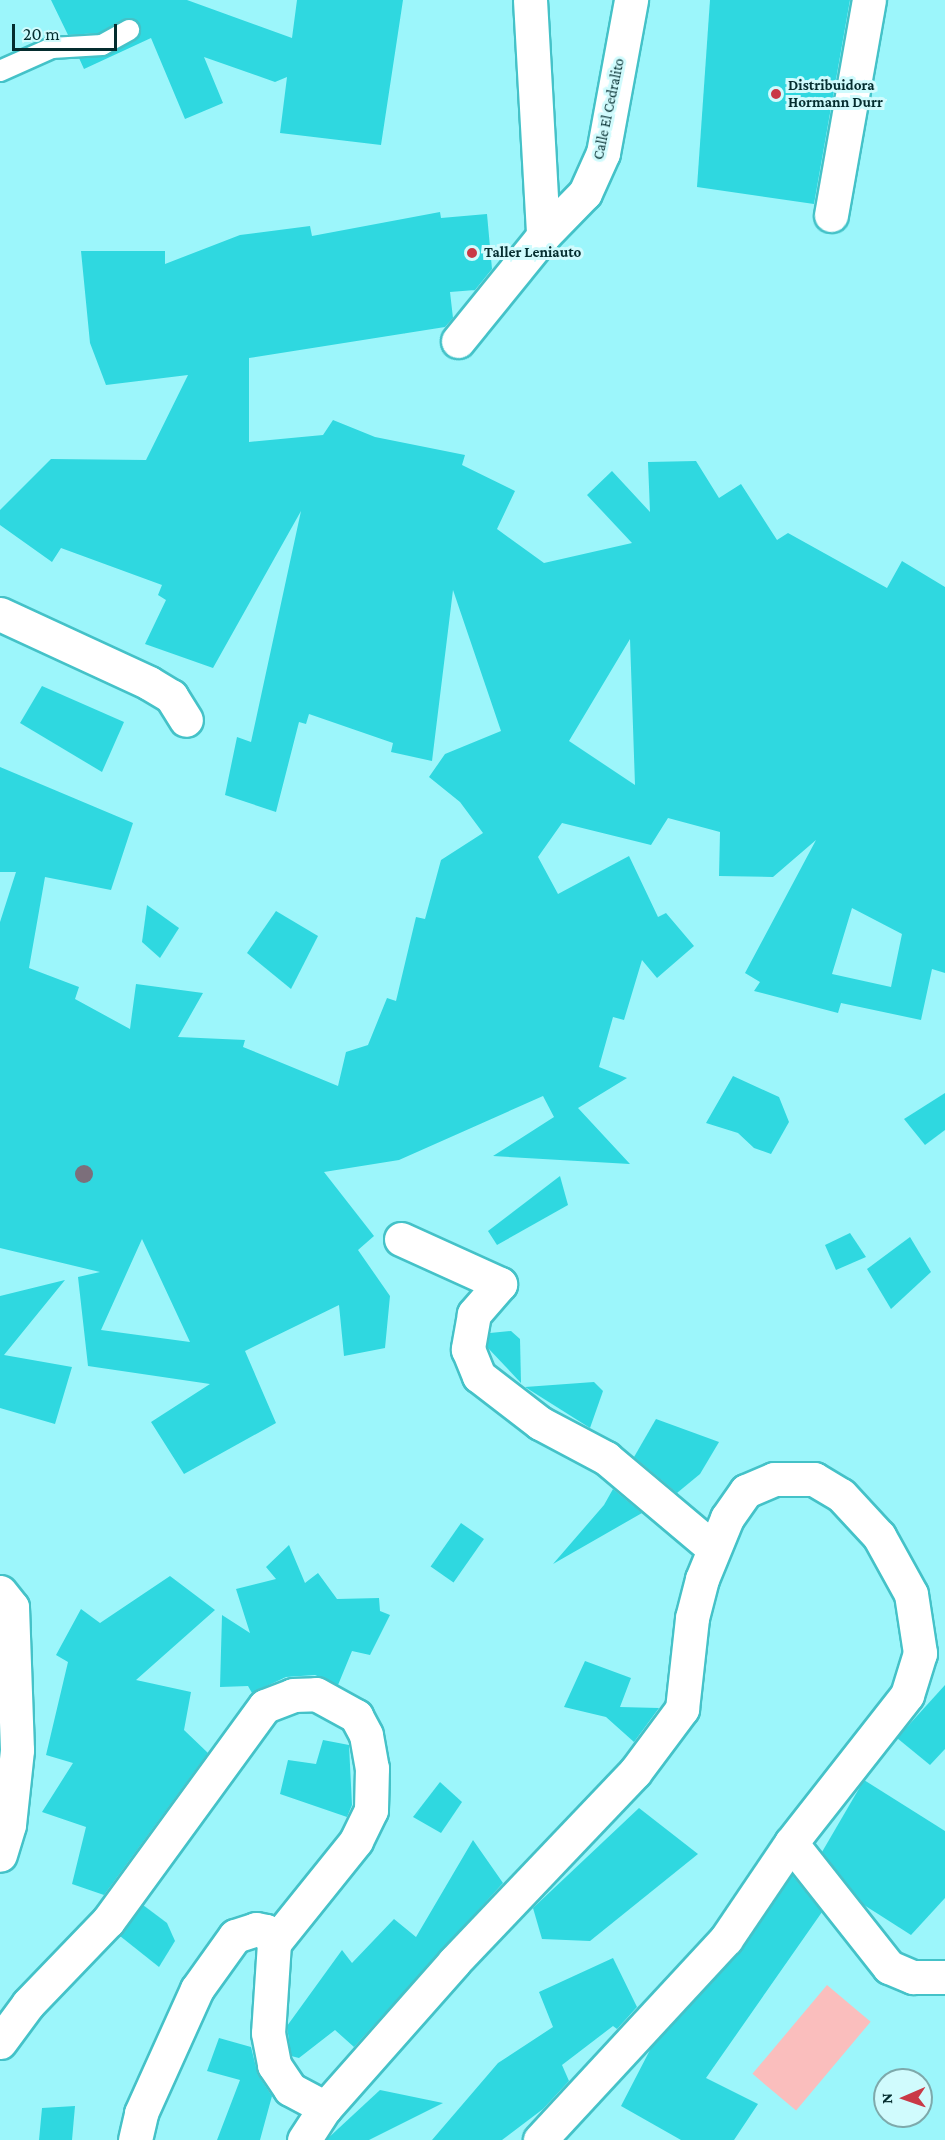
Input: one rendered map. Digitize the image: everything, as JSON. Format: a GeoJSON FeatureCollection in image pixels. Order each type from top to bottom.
{"type":"FeatureCollection","features":[{"type":"Feature","properties":{"kind":"street"},"geometry":{"type":"LineString","coordinates":[[530,0],[543,236]]}},
{"type":"Feature","properties":{"kind":"street","name":"Calle El Cedralito"},"geometry":{"type":"LineString","coordinates":[[458,342],[543,236],[585,193],[603,153],[631,0]]}},
{"type":"Feature","properties":{"kind":"street"},"geometry":{"type":"LineString","coordinates":[[831,215],[869,0]]}},
{"type":"Feature","properties":{"kind":"street"},"geometry":{"type":"LineString","coordinates":[[0,614],[171,696],[186,720]]}},
{"type":"Feature","properties":{"kind":"street"},"geometry":{"type":"LineString","coordinates":[[401,1239],[500,1284],[474,1314],[468,1349],[479,1376],[540,1423],[606,1458],[713,1548]]}},
{"type":"Feature","properties":{"kind":"street"},"geometry":{"type":"LineString","coordinates":[[304,2140],[325,2108],[635,1772],[682,1709],[692,1618],[713,1548],[746,1491],[774,1479],[814,1479],[841,1495],[879,1536],[911,1594],[920,1653],[907,1695],[791,1843],[726,1939],[540,2140]]}},
{"type":"Feature","properties":{"kind":"street"},"geometry":{"type":"LineString","coordinates":[[0,1592],[12,1607],[17,1750],[9,1826],[0,1855]]}},
{"type":"Feature","properties":{"kind":"street"},"geometry":{"type":"LineString","coordinates":[[0,2042],[28,2004],[108,1921],[265,1706],[293,1695],[316,1694],[356,1716],[366,1735],[372,1767],[371,1810],[356,1841],[274,1943],[267,1993],[274,2065],[290,2089],[325,2108]]}},
{"type":"Feature","properties":{"kind":"street"},"geometry":{"type":"LineString","coordinates":[[791,1843],[889,1967],[913,1977],[945,1977]]}},
{"type":"Feature","properties":{"kind":"street"},"geometry":{"type":"LineString","coordinates":[[135,2140],[141,2113],[197,1989],[235,1936],[256,1929],[266,1931],[274,1943]]}},
{"type":"Feature","properties":{"kind":"lane"},"geometry":{"type":"LineString","coordinates":[[0,71],[52,48],[102,45],[129,30]]}},
{"type":"Feature","properties":{"kind":"shaded area"},"geometry":{"type":"Polygon","coordinates":[[[827,1985],[871,2022],[796,2111],[752,2074],[827,1985]]]}},
{"type":"Feature","properties":{"kind":"building"},"geometry":{"type":"Polygon","coordinates":[[[51,0],[187,0],[292,38],[297,0],[403,0],[381,145],[280,133],[287,77],[275,82],[204,57],[223,103],[185,119],[151,38],[84,69],[79,58],[107,56],[135,40],[141,31],[136,20],[124,19],[99,33],[68,35],[51,0]]]}},
{"type":"Feature","properties":{"kind":"building","name":"Distribuidora Hormann Durr"},"geometry":{"type":"Polygon","coordinates":[[[710,0],[850,0],[814,204],[697,187],[710,0]]]}},
{"type":"Feature","properties":{"kind":"building"},"geometry":{"type":"Polygon","coordinates":[[[440,212],[441,218],[487,214],[492,269],[475,290],[450,292],[453,318],[445,327],[249,358],[249,442],[323,435],[333,420],[375,437],[465,455],[462,465],[515,491],[497,529],[544,563],[632,543],[587,495],[612,471],[650,512],[648,462],[696,461],[719,498],[741,484],[777,540],[788,533],[887,588],[902,561],[945,587],[945,973],[932,969],[921,1020],[841,1003],[838,1013],[754,991],[760,982],[745,973],[816,840],[773,877],[719,876],[720,832],[668,818],[651,845],[562,823],[538,857],[558,894],[629,856],[658,917],[666,913],[694,946],[657,978],[642,960],[624,1020],[613,1017],[599,1067],[627,1078],[578,1108],[630,1164],[493,1156],[554,1117],[543,1096],[399,1160],[324,1172],[374,1236],[358,1250],[390,1296],[385,1348],[344,1356],[339,1305],[245,1351],[276,1423],[184,1474],[151,1422],[210,1384],[88,1366],[78,1277],[100,1272],[0,1248],[0,922],[16,872],[0,872],[0,767],[133,823],[111,890],[45,877],[29,968],[79,987],[75,999],[130,1029],[136,984],[203,993],[178,1037],[245,1040],[243,1047],[338,1086],[346,1052],[368,1045],[387,998],[396,1001],[416,917],[425,919],[441,860],[483,833],[460,802],[429,777],[445,754],[501,731],[453,590],[432,761],[391,752],[393,743],[309,714],[306,724],[299,722],[276,812],[225,795],[237,737],[251,742],[301,511],[213,668],[145,644],[166,600],[158,595],[162,585],[61,548],[52,562],[0,525],[0,510],[51,459],[146,460],[188,375],[106,385],[90,343],[81,251],[165,251],[165,264],[240,235],[310,226],[312,236],[440,212]],[[630,639],[569,741],[635,785],[630,639]],[[852,908],[832,974],[891,987],[902,934],[852,908]],[[142,1239],[101,1330],[190,1342],[142,1239]]]}},
{"type":"Feature","properties":{"kind":"building"},"geometry":{"type":"Polygon","coordinates":[[[42,686],[124,722],[102,772],[20,723],[42,686]]]}},
{"type":"Feature","properties":{"kind":"building"},"geometry":{"type":"Polygon","coordinates":[[[147,905],[179,928],[160,958],[142,942],[147,905]]]}},
{"type":"Feature","properties":{"kind":"building"},"geometry":{"type":"Polygon","coordinates":[[[276,911],[318,936],[291,989],[247,953],[276,911]]]}},
{"type":"Feature","properties":{"kind":"building"},"geometry":{"type":"Polygon","coordinates":[[[733,1076],[779,1097],[789,1122],[771,1154],[754,1148],[738,1133],[706,1123],[733,1076]]]}},
{"type":"Feature","properties":{"kind":"building"},"geometry":{"type":"Polygon","coordinates":[[[945,1093],[945,1130],[925,1145],[904,1119],[945,1093]]]}},
{"type":"Feature","properties":{"kind":"building"},"geometry":{"type":"Polygon","coordinates":[[[560,1176],[568,1205],[497,1245],[488,1231],[560,1176]]]}},
{"type":"Feature","properties":{"kind":"building"},"geometry":{"type":"Polygon","coordinates":[[[850,1233],[866,1257],[836,1270],[825,1245],[850,1233]]]}},
{"type":"Feature","properties":{"kind":"building"},"geometry":{"type":"Polygon","coordinates":[[[910,1237],[931,1272],[891,1309],[867,1269],[910,1237]]]}},
{"type":"Feature","properties":{"kind":"building"},"geometry":{"type":"Polygon","coordinates":[[[65,1280],[4,1355],[72,1367],[55,1424],[0,1408],[0,1296],[65,1280]]]}},
{"type":"Feature","properties":{"kind":"building"},"geometry":{"type":"Polygon","coordinates":[[[511,1331],[520,1339],[521,1383],[487,1347],[490,1333],[511,1331]]]}},
{"type":"Feature","properties":{"kind":"building"},"geometry":{"type":"Polygon","coordinates":[[[594,1382],[603,1391],[590,1428],[525,1387],[594,1382]]]}},
{"type":"Feature","properties":{"kind":"building"},"geometry":{"type":"Polygon","coordinates":[[[656,1419],[719,1442],[700,1474],[677,1493],[634,1457],[656,1419]]]}},
{"type":"Feature","properties":{"kind":"building"},"geometry":{"type":"Polygon","coordinates":[[[613,1489],[642,1513],[553,1564],[604,1505],[613,1489]]]}},
{"type":"Feature","properties":{"kind":"building"},"geometry":{"type":"Polygon","coordinates":[[[461,1523],[484,1539],[454,1582],[431,1566],[461,1523]]]}},
{"type":"Feature","properties":{"kind":"building"},"geometry":{"type":"Polygon","coordinates":[[[289,1545],[305,1583],[318,1573],[337,1599],[379,1598],[380,1611],[390,1615],[370,1655],[352,1651],[338,1685],[315,1675],[286,1677],[252,1693],[248,1686],[220,1687],[222,1615],[250,1633],[236,1589],[276,1579],[266,1567],[289,1545]]]}},
{"type":"Feature","properties":{"kind":"building"},"geometry":{"type":"Polygon","coordinates":[[[170,1576],[215,1610],[136,1680],[191,1692],[184,1730],[208,1753],[104,1895],[72,1884],[86,1827],[42,1812],[73,1763],[46,1755],[68,1662],[56,1655],[81,1609],[100,1623],[170,1576]]]}},
{"type":"Feature","properties":{"kind":"building"},"geometry":{"type":"Polygon","coordinates":[[[585,1661],[631,1678],[620,1707],[659,1708],[634,1742],[606,1717],[564,1707],[585,1661]]]}},
{"type":"Feature","properties":{"kind":"building"},"geometry":{"type":"Polygon","coordinates":[[[945,1685],[945,1749],[930,1765],[897,1738],[945,1685]]]}},
{"type":"Feature","properties":{"kind":"building"},"geometry":{"type":"Polygon","coordinates":[[[323,1740],[349,1745],[352,1805],[347,1817],[280,1794],[288,1760],[316,1764],[323,1740]]]}},
{"type":"Feature","properties":{"kind":"building"},"geometry":{"type":"Polygon","coordinates":[[[864,1780],[945,1831],[945,1898],[911,1935],[864,1905],[822,1852],[864,1780]]]}},
{"type":"Feature","properties":{"kind":"building"},"geometry":{"type":"Polygon","coordinates":[[[440,1782],[462,1802],[441,1833],[413,1817],[440,1782]]]}},
{"type":"Feature","properties":{"kind":"building"},"geometry":{"type":"Polygon","coordinates":[[[639,1808],[698,1854],[590,1941],[542,1939],[533,1908],[639,1808]]]}},
{"type":"Feature","properties":{"kind":"building"},"geometry":{"type":"Polygon","coordinates":[[[473,1840],[503,1883],[354,2047],[335,2030],[299,2058],[291,2056],[287,2026],[342,1950],[352,1963],[394,1919],[416,1937],[473,1840]]]}},
{"type":"Feature","properties":{"kind":"building"},"geometry":{"type":"Polygon","coordinates":[[[792,1875],[822,1912],[706,2078],[758,2104],[734,2140],[681,2140],[621,2106],[651,2048],[740,1952],[792,1875]]]}},
{"type":"Feature","properties":{"kind":"building"},"geometry":{"type":"Polygon","coordinates":[[[143,1905],[167,1923],[175,1941],[159,1967],[120,1936],[143,1905]]]}},
{"type":"Feature","properties":{"kind":"building"},"geometry":{"type":"Polygon","coordinates":[[[613,1958],[637,2007],[617,2029],[613,2026],[562,2065],[569,2081],[543,2109],[502,2140],[432,2140],[498,2063],[553,2027],[539,1992],[613,1958]]]}},
{"type":"Feature","properties":{"kind":"building"},"geometry":{"type":"Polygon","coordinates":[[[219,2038],[251,2047],[258,2075],[272,2096],[260,2140],[217,2140],[240,2080],[207,2071],[219,2038]]]}},
{"type":"Feature","properties":{"kind":"building"},"geometry":{"type":"Polygon","coordinates":[[[380,2090],[443,2103],[369,2140],[326,2140],[380,2090]]]}},
{"type":"Feature","properties":{"kind":"building"},"geometry":{"type":"Polygon","coordinates":[[[75,2106],[72,2140],[39,2140],[42,2108],[75,2106]]]}},
{"type":"Feature","properties":{"kind":"place","name":"Distribuidora Hormann Durr"},"geometry":{"type":"Point","coordinates":[776,94]}},
{"type":"Feature","properties":{"kind":"place","name":"Taller Leniauto"},"geometry":{"type":"Point","coordinates":[472,253]}}]}
